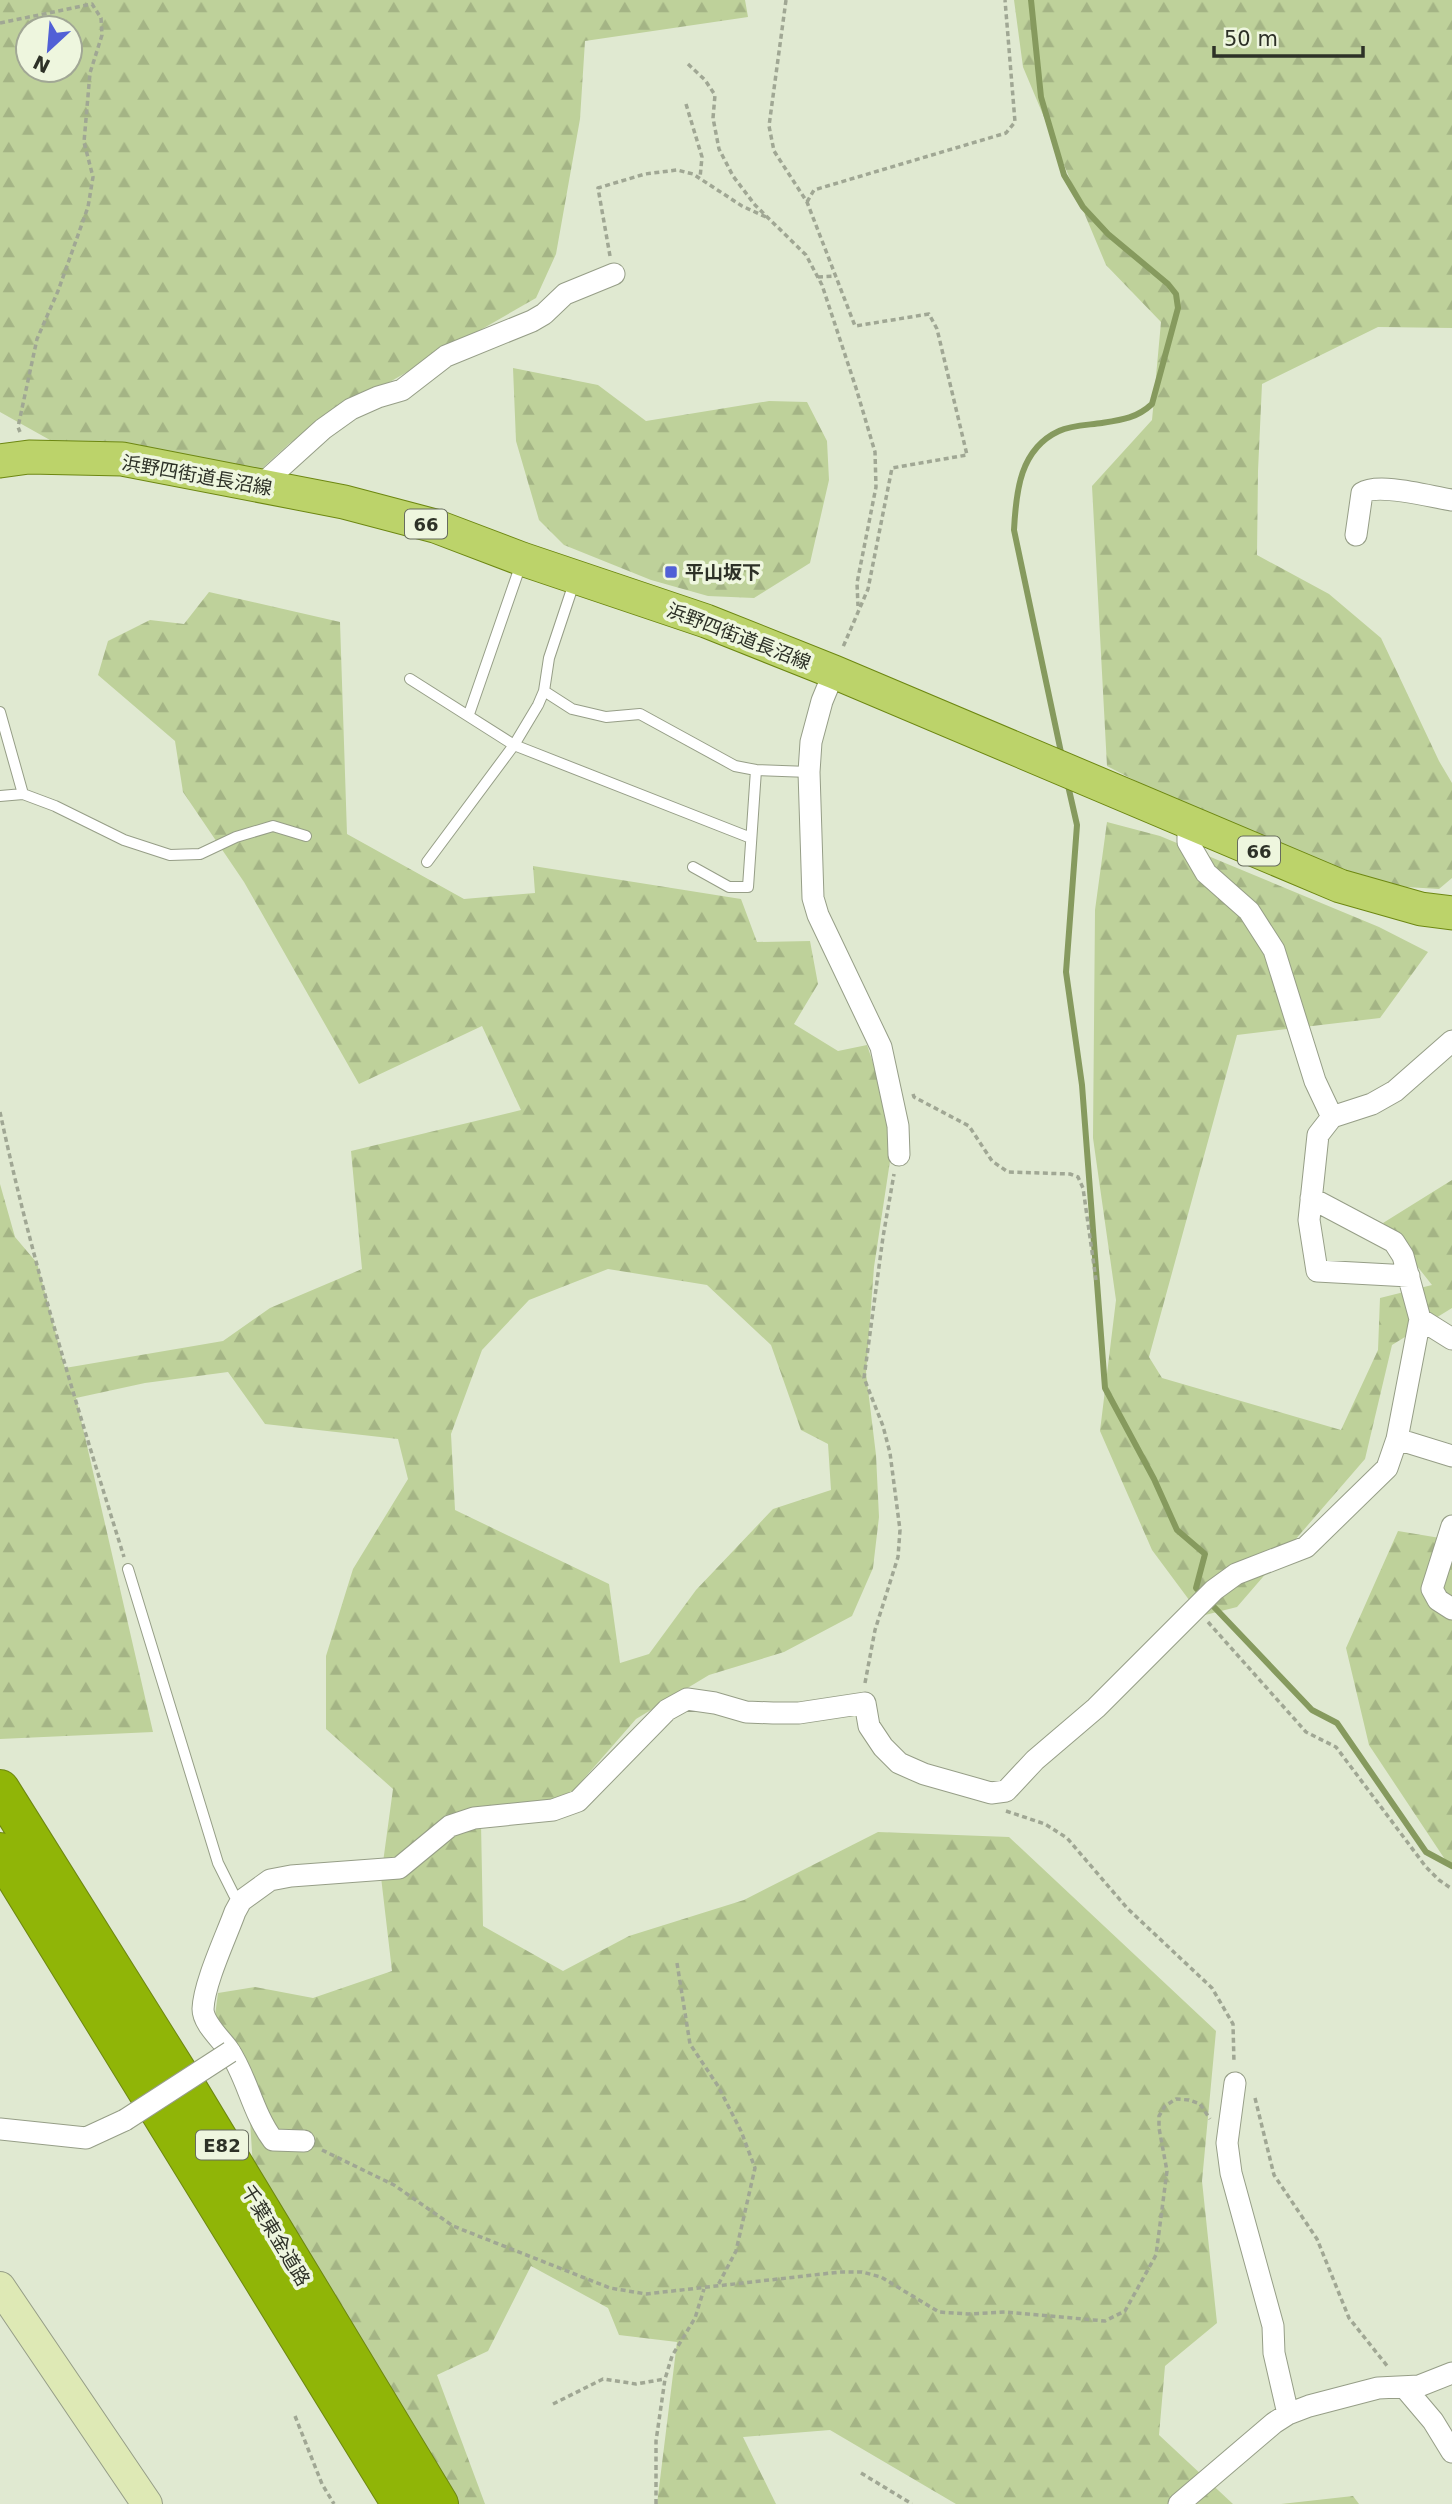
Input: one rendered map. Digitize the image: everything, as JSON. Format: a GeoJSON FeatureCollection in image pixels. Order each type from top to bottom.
{"type":"FeatureCollection","features":[{"type":"Feature","properties":{"kind":"highway","name":"千葉東金道路"},"geometry":{"type":"LineString","coordinates":[[0,1789],[185,2084],[439,2504]]}},
{"type":"Feature","properties":{"kind":"highway","name":"千葉東金道路"},"geometry":{"type":"LineString","coordinates":[[0,1852],[401,2504]]}},
{"type":"Feature","properties":{"kind":"main road","name":"浜野四街道長沼線"},"geometry":{"type":"LineString","coordinates":[[14,459],[122,460],[344,502],[435,526],[522,559],[706,621],[834,672],[1340,886],[1420,909],[1452,913]]}},
{"type":"Feature","properties":{"kind":"street"},"geometry":{"type":"LineString","coordinates":[[260,486],[323,429],[351,409],[402,390],[446,356],[532,321],[544,314],[565,294],[614,274]]}},
{"type":"Feature","properties":{"kind":"street"},"geometry":{"type":"LineString","coordinates":[[1356,535],[1362,493],[1369,489],[1452,500]]}},
{"type":"Feature","properties":{"kind":"street"},"geometry":{"type":"LineString","coordinates":[[834,672],[822,701],[811,742],[809,772],[813,898],[818,915],[881,1047],[896,1115],[899,1155]]}},
{"type":"Feature","properties":{"kind":"street"},"geometry":{"type":"LineString","coordinates":[[1188,821],[1188,842],[1206,873],[1249,911],[1274,950],[1315,1081],[1332,1117]]}},
{"type":"Feature","properties":{"kind":"street"},"geometry":{"type":"LineString","coordinates":[[1409,1276],[1317,1271],[1309,1220],[1318,1135],[1332,1117],[1372,1104],[1395,1091],[1452,1041]]}},
{"type":"Feature","properties":{"kind":"street"},"geometry":{"type":"LineString","coordinates":[[304,2141],[273,2140],[262,2126],[230,2052],[209,2024],[203,2011],[205,1993],[235,1912],[241,1902],[270,1880],[399,1868],[450,1826],[474,1818],[553,1810],[578,1801],[667,1710],[687,1699],[715,1703],[746,1712],[773,1713],[799,1713],[865,1703],[869,1726],[883,1747],[899,1763],[924,1774],[991,1793],[1006,1791],[1035,1760],[1096,1708],[1195,1607],[1236,1574],[1306,1547],[1387,1468],[1397,1439],[1420,1319],[1403,1256],[1394,1242],[1311,1198]]}},
{"type":"Feature","properties":{"kind":"street"},"geometry":{"type":"LineString","coordinates":[[1420,1319],[1452,1339]]}},
{"type":"Feature","properties":{"kind":"street"},"geometry":{"type":"LineString","coordinates":[[1397,1439],[1452,1457]]}},
{"type":"Feature","properties":{"kind":"street"},"geometry":{"type":"LineString","coordinates":[[1452,1526],[1432,1589],[1438,1600],[1452,1609]]}},
{"type":"Feature","properties":{"kind":"street"},"geometry":{"type":"LineString","coordinates":[[0,2129],[86,2138],[125,2120],[230,2052]]}},
{"type":"Feature","properties":{"kind":"street"},"geometry":{"type":"LineString","coordinates":[[1235,2083],[1227,2143],[1231,2173],[1273,2326],[1274,2353],[1288,2414]]}},
{"type":"Feature","properties":{"kind":"street"},"geometry":{"type":"LineString","coordinates":[[0,2287],[147,2504]]}},
{"type":"Feature","properties":{"kind":"street"},"geometry":{"type":"LineString","coordinates":[[1179,2504],[1288,2414],[1378,2388],[1419,2386],[1452,2373]]}},
{"type":"Feature","properties":{"kind":"street"},"geometry":{"type":"LineString","coordinates":[[1405,2388],[1433,2421],[1452,2452]]}},
{"type":"Feature","properties":{"kind":"lane"},"geometry":{"type":"LineString","coordinates":[[469,714],[522,559]]}},
{"type":"Feature","properties":{"kind":"lane"},"geometry":{"type":"LineString","coordinates":[[427,862],[514,745],[544,691],[550,658],[576,577]]}},
{"type":"Feature","properties":{"kind":"lane"},"geometry":{"type":"LineString","coordinates":[[410,679],[514,745],[751,838]]}},
{"type":"Feature","properties":{"kind":"lane"},"geometry":{"type":"LineString","coordinates":[[544,691],[572,709],[606,717],[640,714],[735,766],[756,770],[809,772]]}},
{"type":"Feature","properties":{"kind":"lane"},"geometry":{"type":"LineString","coordinates":[[0,712],[23,794]]}},
{"type":"Feature","properties":{"kind":"lane"},"geometry":{"type":"LineString","coordinates":[[693,867],[729,887],[748,887],[756,770]]}},
{"type":"Feature","properties":{"kind":"lane"},"geometry":{"type":"LineString","coordinates":[[0,796],[23,794],[124,839],[170,855],[200,854],[236,837],[274,826],[306,836]]}},
{"type":"Feature","properties":{"kind":"lane"},"geometry":{"type":"LineString","coordinates":[[128,1569],[218,1863],[234,1895],[241,1902]]}},
{"type":"Feature","properties":{"kind":"path"},"geometry":{"type":"LineString","coordinates":[[786,0],[769,126],[774,151],[807,202],[855,326],[929,314],[937,329],[967,455],[892,468],[868,589],[834,672]]}},
{"type":"Feature","properties":{"kind":"path"},"geometry":{"type":"LineString","coordinates":[[807,202],[814,190],[1006,134],[1016,122],[1005,0]]}},
{"type":"Feature","properties":{"kind":"path"},"geometry":{"type":"LineString","coordinates":[[0,23],[92,4],[101,18],[102,35],[90,73],[84,142],[93,177],[90,197],[58,291],[37,339],[14,459]]}},
{"type":"Feature","properties":{"kind":"path"},"geometry":{"type":"LineString","coordinates":[[688,64],[705,80],[715,95],[713,118],[719,149],[733,176],[755,205],[806,255],[831,311],[875,452],[876,487],[857,583],[858,608]]}},
{"type":"Feature","properties":{"kind":"path"},"geometry":{"type":"LineString","coordinates":[[686,104],[702,157],[700,178]]}},
{"type":"Feature","properties":{"kind":"path"},"geometry":{"type":"LineString","coordinates":[[614,274],[598,188],[645,174],[677,170],[700,178],[742,206],[771,220]]}},
{"type":"Feature","properties":{"kind":"path"},"geometry":{"type":"LineString","coordinates":[[818,277],[836,276]]}},
{"type":"Feature","properties":{"kind":"path"},"geometry":{"type":"LineString","coordinates":[[909,1087],[914,1097],[969,1126],[992,1161],[1008,1172],[1070,1174],[1077,1177],[1083,1188],[1096,1280]]}},
{"type":"Feature","properties":{"kind":"path"},"geometry":{"type":"LineString","coordinates":[[0,1112],[18,1196],[73,1395],[128,1569]]}},
{"type":"Feature","properties":{"kind":"path"},"geometry":{"type":"LineString","coordinates":[[865,1703],[863,1694],[875,1630],[893,1578],[900,1530],[890,1453],[883,1426],[864,1378],[889,1197],[899,1155]]}},
{"type":"Feature","properties":{"kind":"path"},"geometry":{"type":"LineString","coordinates":[[1195,1607],[1306,1732],[1336,1747],[1426,1867],[1438,1880],[1452,1889]]}},
{"type":"Feature","properties":{"kind":"path"},"geometry":{"type":"LineString","coordinates":[[991,1793],[999,1808],[1045,1824],[1067,1838],[1127,1908],[1212,1988],[1233,2024],[1235,2083]]}},
{"type":"Feature","properties":{"kind":"path"},"geometry":{"type":"LineString","coordinates":[[677,1963],[690,2043],[718,2086],[741,2131],[755,2168],[736,2251],[717,2287]]}},
{"type":"Feature","properties":{"kind":"path"},"geometry":{"type":"LineString","coordinates":[[1254,2097],[1274,2175],[1317,2239],[1349,2318],[1405,2388]]}},
{"type":"Feature","properties":{"kind":"path"},"geometry":{"type":"LineString","coordinates":[[304,2141],[394,2185],[453,2225],[610,2288],[646,2294],[840,2272],[862,2272],[881,2277],[939,2312],[1005,2312],[1105,2321],[1125,2311],[1156,2255],[1167,2171],[1158,2128],[1165,2106],[1176,2099],[1189,2099],[1200,2104],[1220,2138],[1227,2143]]}},
{"type":"Feature","properties":{"kind":"path"},"geometry":{"type":"LineString","coordinates":[[656,2504],[656,2441],[665,2379],[672,2356],[695,2318],[704,2289]]}},
{"type":"Feature","properties":{"kind":"path"},"geometry":{"type":"LineString","coordinates":[[553,2403],[603,2379],[636,2384],[665,2379]]}},
{"type":"Feature","properties":{"kind":"path"},"geometry":{"type":"LineString","coordinates":[[295,2416],[322,2484],[334,2504]]}},
{"type":"Feature","properties":{"kind":"path"},"geometry":{"type":"LineString","coordinates":[[861,2473],[912,2504]]}},
{"type":"Feature","properties":{"kind":"green space"},"geometry":{"type":"Polygon","coordinates":[[[0,0],[745,0],[748,17],[585,41],[580,119],[556,254],[536,298],[360,399],[290,443],[257,473],[66,449],[0,412],[0,0]]]}},
{"type":"Feature","properties":{"kind":"green space"},"geometry":{"type":"Polygon","coordinates":[[[1014,0],[1452,0],[1452,328],[1378,327],[1262,384],[1258,471],[1257,555],[1329,594],[1381,638],[1452,783],[1452,878],[1439,889],[1358,884],[1286,859],[1107,766],[1092,486],[1152,420],[1161,322],[1106,265],[1023,67],[1014,0]]]}},
{"type":"Feature","properties":{"kind":"green space"},"geometry":{"type":"Polygon","coordinates":[[[513,368],[598,385],[646,421],[769,401],[807,402],[827,441],[829,480],[810,563],[754,598],[708,596],[651,580],[564,545],[539,520],[516,441],[513,368]]]}},
{"type":"Feature","properties":{"kind":"green space"},"geometry":{"type":"Polygon","coordinates":[[[209,592],[340,622],[347,834],[464,899],[535,893],[533,866],[741,899],[757,942],[810,941],[818,984],[794,1024],[838,1051],[867,1045],[895,1128],[874,1267],[866,1373],[876,1455],[879,1517],[873,1568],[852,1616],[784,1652],[709,1675],[636,1719],[574,1790],[521,1816],[481,1823],[483,1926],[563,1971],[629,1936],[744,1900],[878,1832],[1009,1837],[1216,2031],[1202,2181],[1217,2323],[1165,2366],[1159,2435],[1233,2504],[956,2504],[830,2430],[743,2437],[776,2504],[657,2504],[677,2342],[619,2335],[608,2308],[531,2266],[488,2351],[437,2375],[485,2504],[455,2504],[253,2168],[250,2120],[213,2031],[218,1993],[255,1987],[313,1998],[392,1971],[381,1877],[393,1789],[326,1729],[326,1656],[353,1569],[408,1479],[398,1439],[265,1424],[228,1372],[145,1383],[76,1398],[153,1732],[0,1739],[0,1184],[15,1237],[37,1263],[65,1368],[223,1341],[270,1308],[362,1269],[351,1151],[521,1110],[482,1026],[359,1084],[244,882],[183,792],[175,741],[98,675],[108,641],[150,620],[184,624],[209,592]],[[608,1269],[529,1300],[482,1350],[451,1434],[455,1510],[609,1584],[620,1663],[649,1654],[696,1590],[773,1509],[831,1490],[828,1444],[801,1430],[771,1345],[707,1285],[608,1269]]]}},
{"type":"Feature","properties":{"kind":"green space"},"geometry":{"type":"Polygon","coordinates":[[[1107,822],[1160,836],[1379,927],[1428,952],[1380,1018],[1237,1035],[1149,1357],[1162,1378],[1341,1430],[1378,1350],[1380,1298],[1432,1285],[1383,1223],[1452,1180],[1452,1308],[1392,1345],[1365,1459],[1237,1607],[1201,1616],[1152,1550],[1100,1431],[1116,1300],[1093,1138],[1095,910],[1107,822]]]}},
{"type":"Feature","properties":{"kind":"green space"},"geometry":{"type":"Polygon","coordinates":[[[1398,1531],[1452,1540],[1452,1870],[1369,1745],[1346,1648],[1398,1531]]]}},
{"type":"Feature","properties":{"kind":"green space"},"geometry":{"type":"Polygon","coordinates":[[[1353,2496],[1359,2504],[1281,2504],[1353,2496]]]}},
{"type":"Feature","properties":{"kind":"waterway"},"geometry":{"type":"LineString","coordinates":[[1031,0],[1041,97],[1064,175],[1083,207],[1108,234],[1168,284],[1176,294],[1178,308],[1152,404],[1129,418],[1069,428],[1046,439],[1028,460],[1019,486],[1014,530],[1062,757]]}},
{"type":"Feature","properties":{"kind":"waterway"},"geometry":{"type":"LineString","coordinates":[[1067,781],[1077,825],[1066,972],[1082,1085],[1105,1388],[1154,1479],[1177,1530],[1205,1554],[1196,1588],[1312,1710],[1337,1723],[1426,1852],[1452,1866]]}},
{"type":"Feature","properties":{"kind":"place","name":"平山坂下"},"geometry":{"type":"Point","coordinates":[671,572]}}]}
